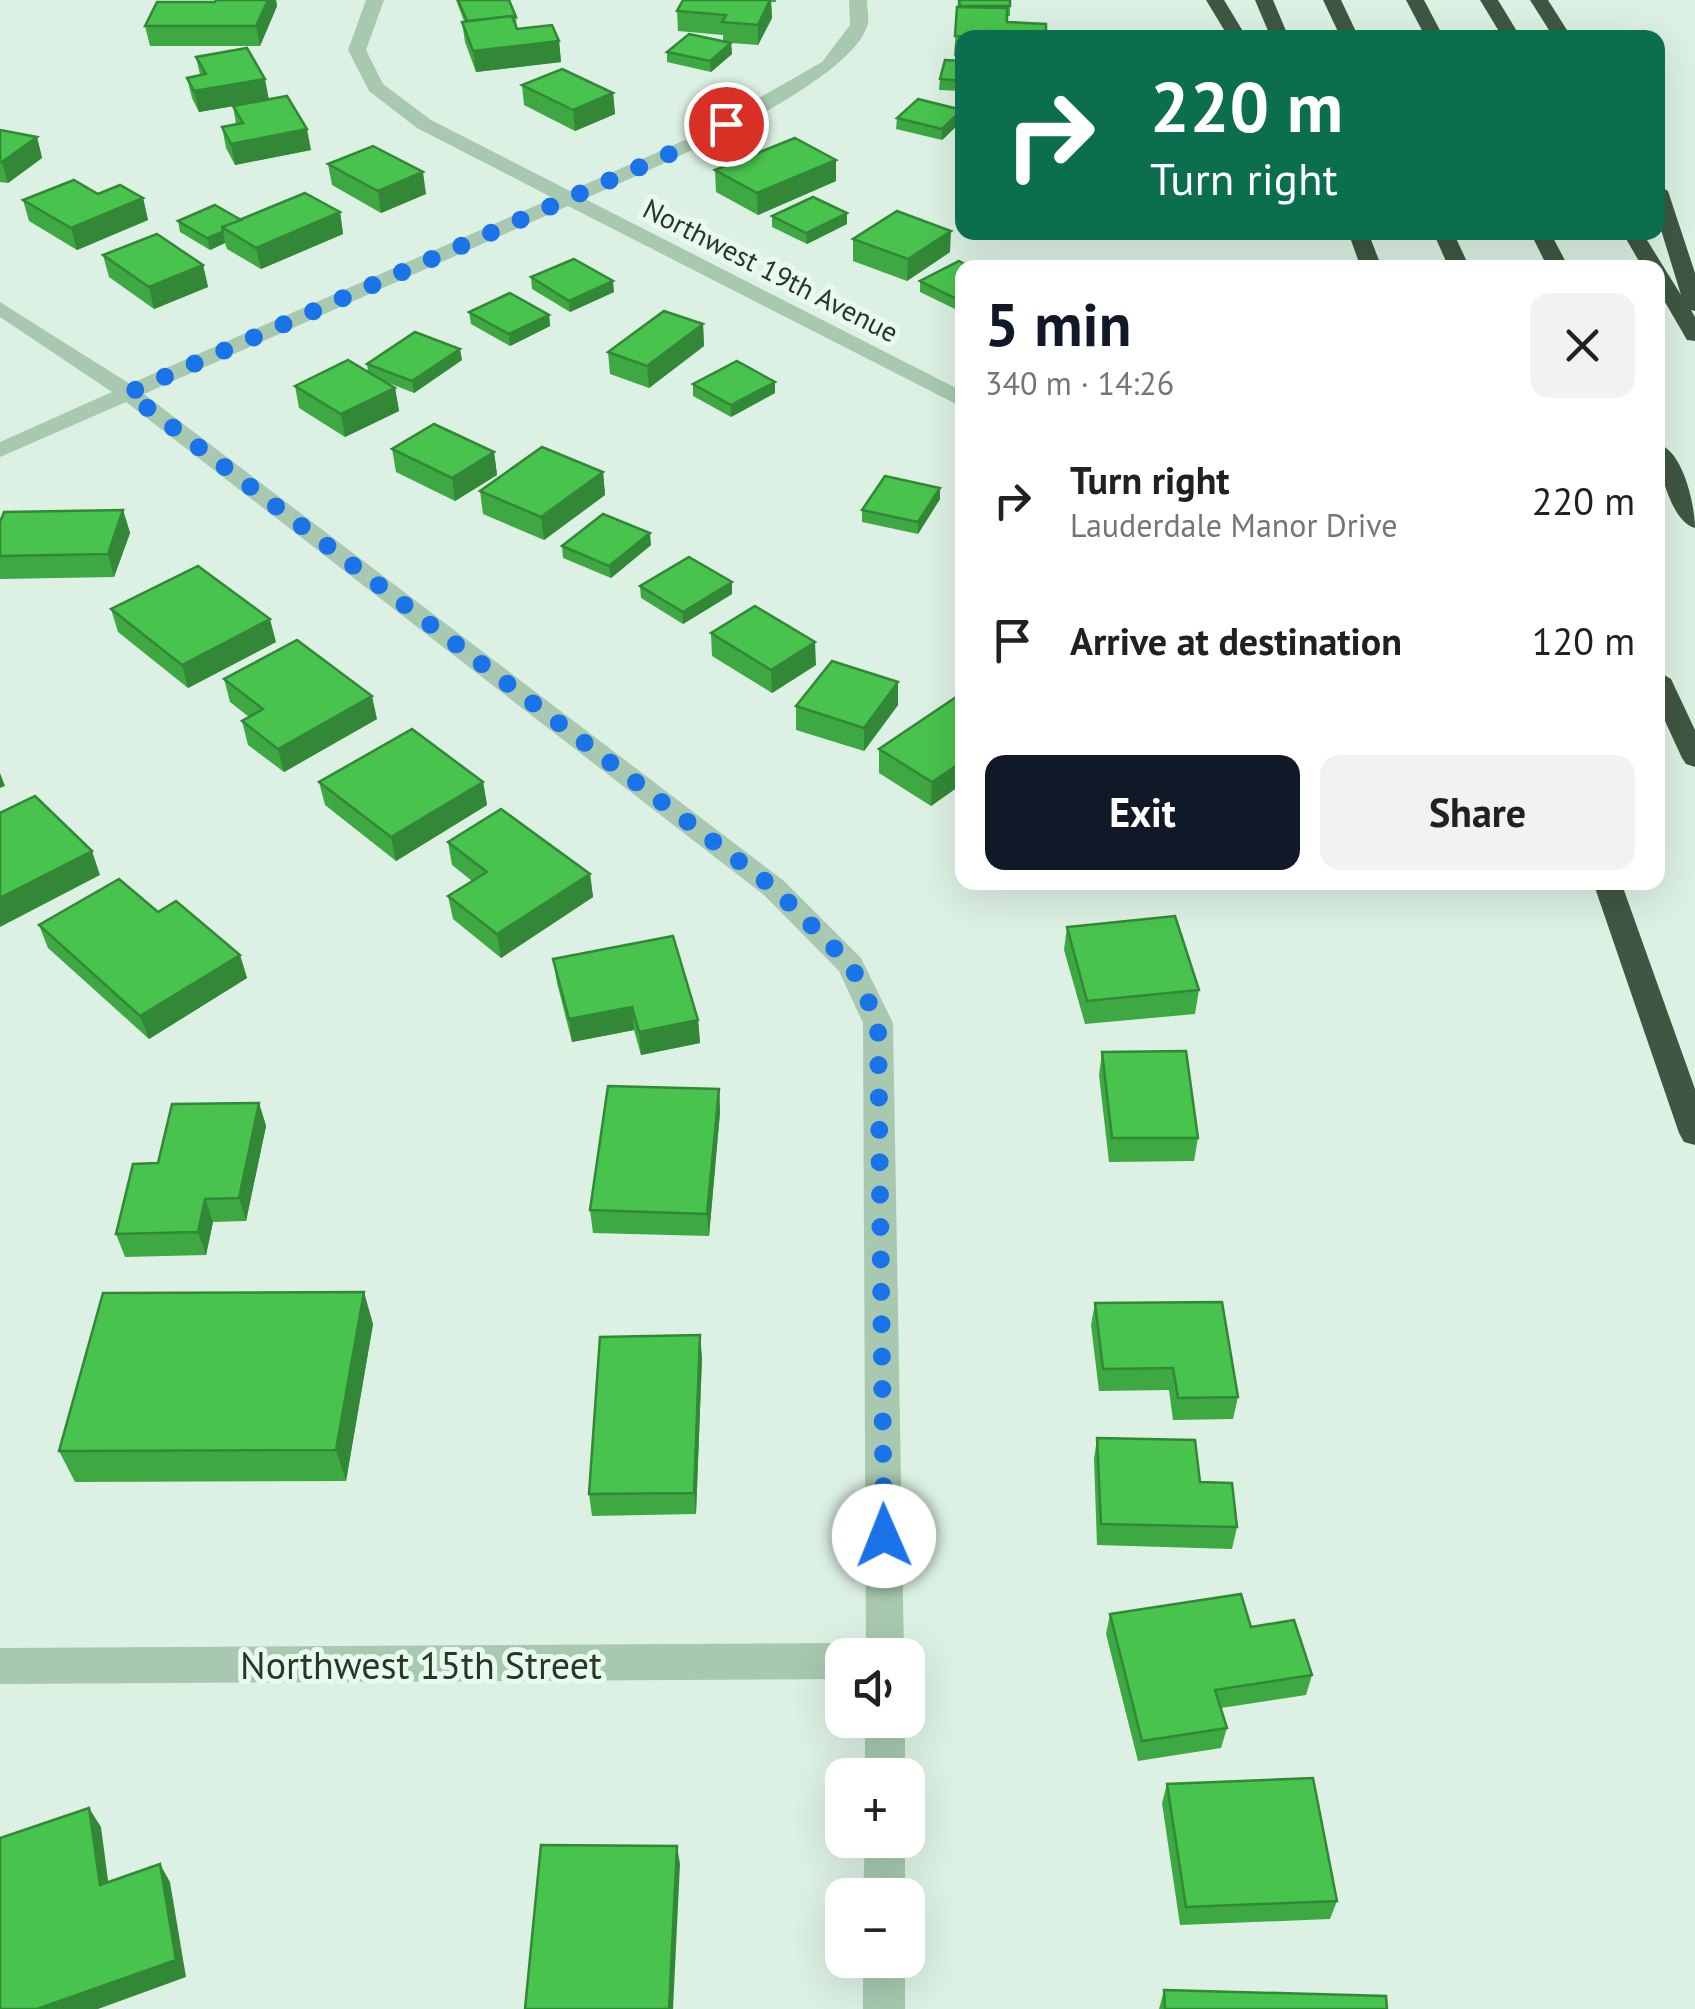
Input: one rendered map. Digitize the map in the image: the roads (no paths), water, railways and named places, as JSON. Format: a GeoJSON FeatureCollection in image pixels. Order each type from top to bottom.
{"type":"FeatureCollection","features":[{"type":"Feature","properties":{"kind":"highway"},"geometry":{"type":"LineString","coordinates":[[1214,0],[1233,30]]}},
{"type":"Feature","properties":{"kind":"highway"},"geometry":{"type":"LineString","coordinates":[[1264,0],[1277,30]]}},
{"type":"Feature","properties":{"kind":"highway"},"geometry":{"type":"LineString","coordinates":[[1332,0],[1346,30]]}},
{"type":"Feature","properties":{"kind":"highway"},"geometry":{"type":"LineString","coordinates":[[1415,0],[1431,30]]}},
{"type":"Feature","properties":{"kind":"highway"},"geometry":{"type":"LineString","coordinates":[[1489,0],[1507,30]]}},
{"type":"Feature","properties":{"kind":"highway"},"geometry":{"type":"LineString","coordinates":[[1539,0],[1558,30]]}},
{"type":"Feature","properties":{"kind":"highway"},"geometry":{"type":"LineString","coordinates":[[1665,212],[1695,304]]}},
{"type":"Feature","properties":{"kind":"highway"},"geometry":{"type":"LineString","coordinates":[[1665,286],[1695,335]]}},
{"type":"Feature","properties":{"kind":"highway"},"geometry":{"type":"LineString","coordinates":[[1665,464],[1695,521]]}},
{"type":"Feature","properties":{"kind":"highway"},"geometry":{"type":"LineString","coordinates":[[1665,694],[1695,758]]}},
{"type":"Feature","properties":{"kind":"highway"},"geometry":{"type":"LineString","coordinates":[[1611,890],[1695,1132]]}},
{"type":"Feature","properties":{"kind":"street","name":"Northwest 19th Avenue"},"geometry":{"type":"LineString","coordinates":[[375,0],[358,50],[374,86],[424,124],[955,396]]}},
{"type":"Feature","properties":{"kind":"street"},"geometry":{"type":"LineString","coordinates":[[0,450],[692,144],[828,66],[859,25],[858,0]]}},
{"type":"Feature","properties":{"kind":"street"},"geometry":{"type":"LineString","coordinates":[[0,308],[128,393],[774,888],[851,965],[878,1022],[885,1638]]}},
{"type":"Feature","properties":{"kind":"street","name":"Northwest 15th Street"},"geometry":{"type":"LineString","coordinates":[[0,1666],[825,1660]]}},
{"type":"Feature","properties":{"kind":"street"},"geometry":{"type":"LineString","coordinates":[[884,1978],[884,2009]]}}]}
